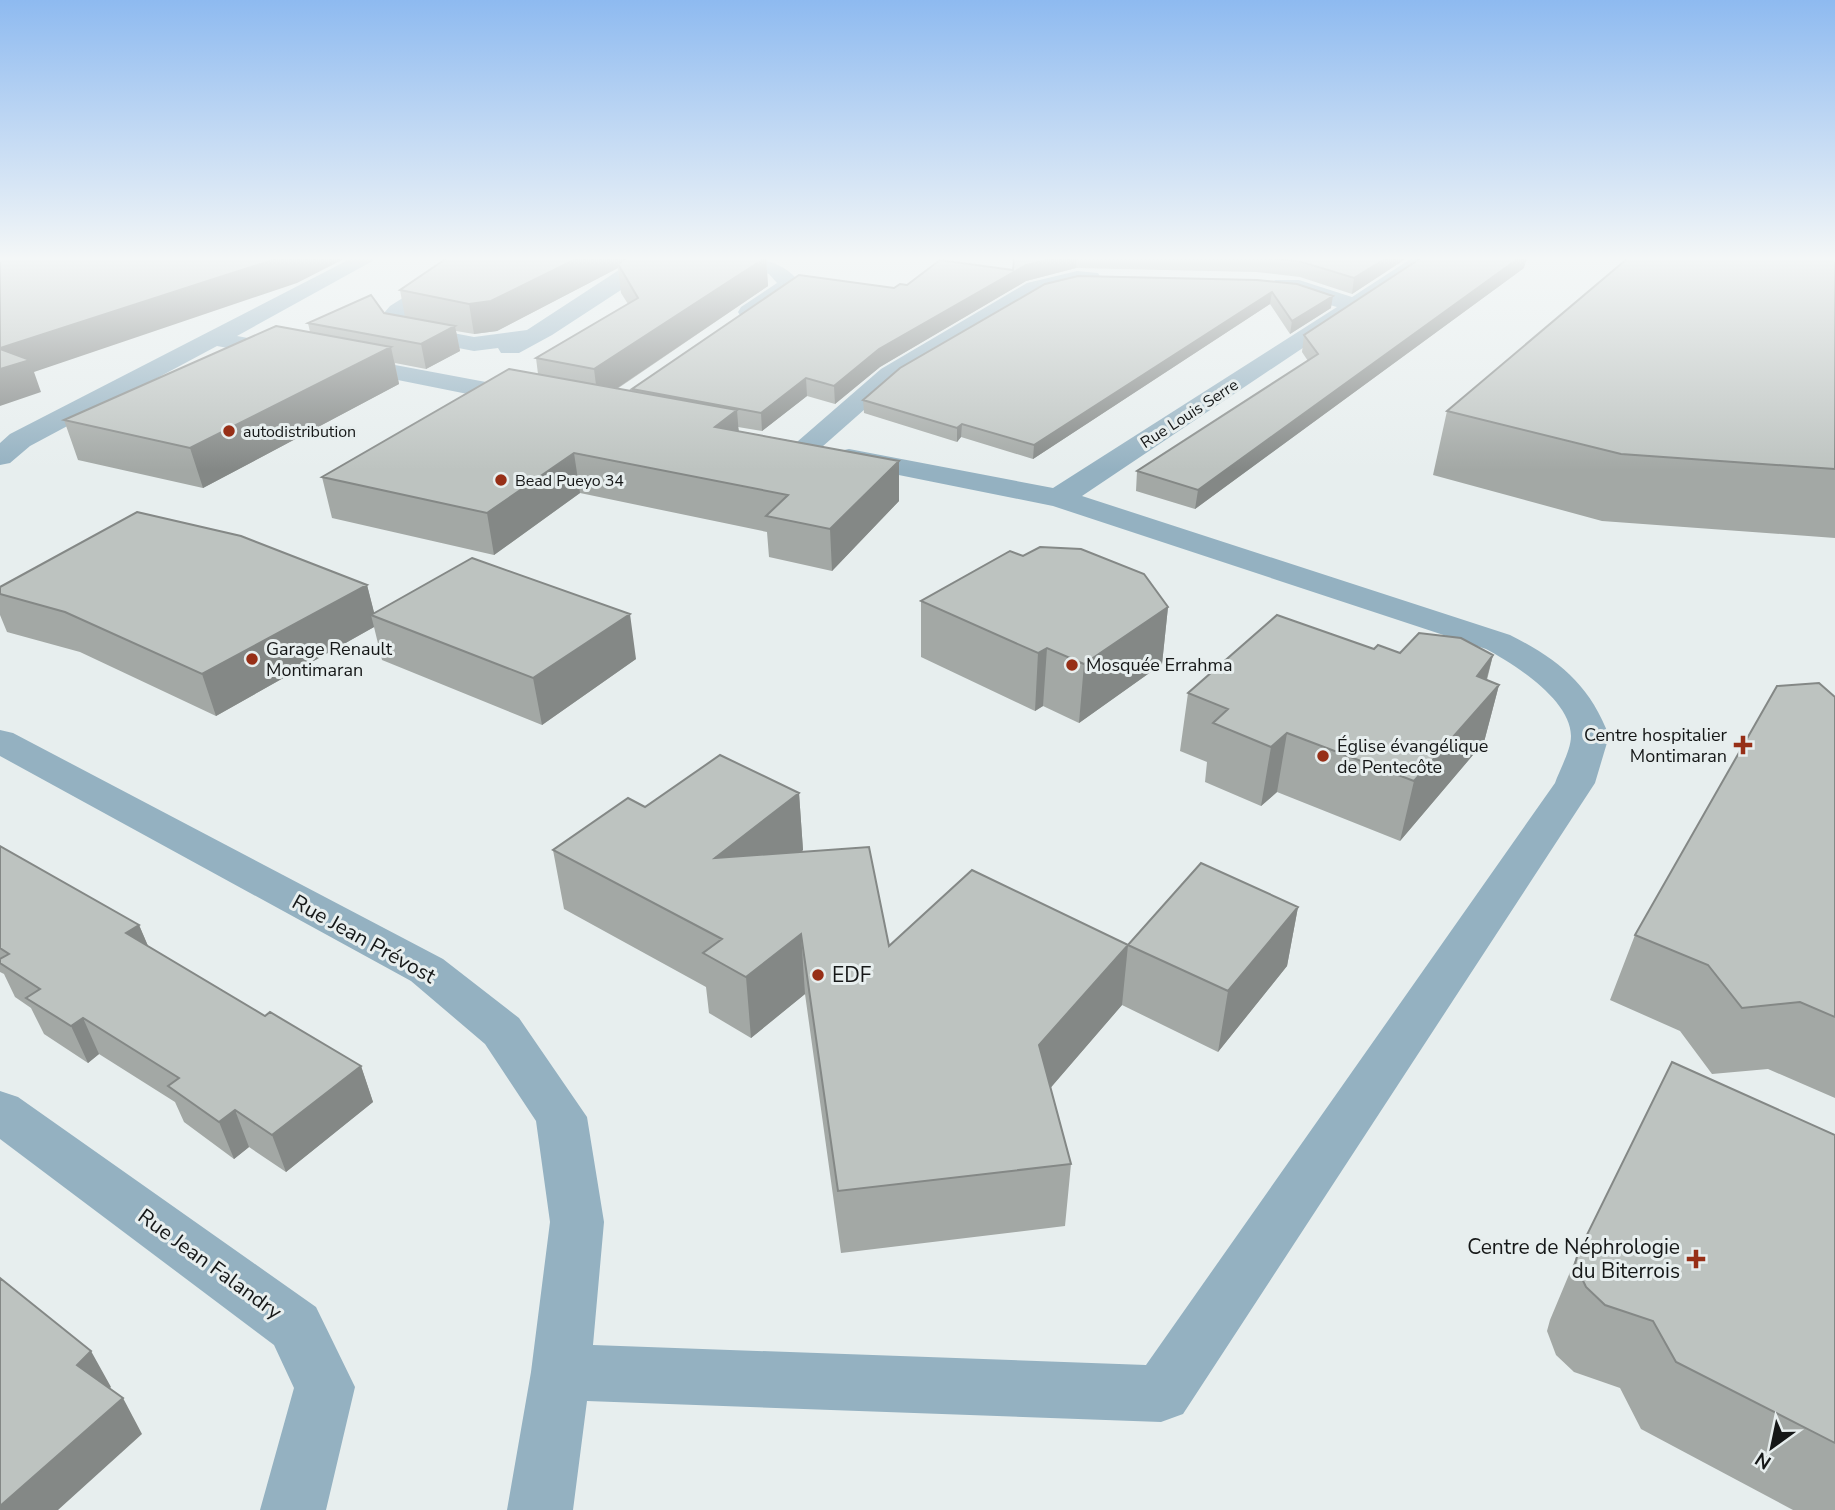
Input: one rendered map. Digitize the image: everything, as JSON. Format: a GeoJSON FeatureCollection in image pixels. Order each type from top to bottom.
{"type":"FeatureCollection","features":[{"type":"Feature","properties":{"kind":"street"},"geometry":{"type":"LineString","coordinates":[[0,457],[20,440],[229,328]]}},
{"type":"Feature","properties":{"kind":"street"},"geometry":{"type":"LineString","coordinates":[[397,328],[474,344],[532,336]]}},
{"type":"Feature","properties":{"kind":"street"},"geometry":{"type":"LineString","coordinates":[[446,381],[544,328]]}},
{"type":"Feature","properties":{"kind":"street"},"geometry":{"type":"LineString","coordinates":[[804,448],[890,374],[967,328]]}},
{"type":"Feature","properties":{"kind":"street","name":"Rue Louis Serre"},"geometry":{"type":"LineString","coordinates":[[1058,498],[1319,328]]}},
{"type":"Feature","properties":{"kind":"street"},"geometry":{"type":"LineString","coordinates":[[210,338],[564,405]]}},
{"type":"Feature","properties":{"kind":"street"},"geometry":{"type":"LineString","coordinates":[[446,381],[474,344]]}},
{"type":"Feature","properties":{"kind":"street"},"geometry":{"type":"LineString","coordinates":[[561,1372],[1161,1394],[1575,783],[1590,736],[1580,707],[1533,660],[1498,642],[1123,517],[1058,498],[764,441]]}},
{"type":"Feature","properties":{"kind":"street","name":"Rue Jean Prévost"},"geometry":{"type":"LineString","coordinates":[[0,741],[427,970],[502,1031],[561,1117],[577,1222],[561,1372],[540,1510]]}},
{"type":"Feature","properties":{"kind":"street","name":"Rue Jean Falandry"},"geometry":{"type":"LineString","coordinates":[[0,1111],[295,1326],[325,1387],[293,1510]]}},
{"type":"Feature","properties":{"kind":"building"},"geometry":{"type":"Polygon","coordinates":[[[0,328],[61,328],[0,348],[0,328]]]}},
{"type":"Feature","properties":{"kind":"building"},"geometry":{"type":"Polygon","coordinates":[[[270,328],[290,328],[391,347],[190,448],[64,420],[270,328]]]}},
{"type":"Feature","properties":{"kind":"building"},"geometry":{"type":"Polygon","coordinates":[[[337,328],[450,328],[421,344],[337,328]]]}},
{"type":"Feature","properties":{"kind":"building"},"geometry":{"type":"Polygon","coordinates":[[[586,328],[656,328],[594,369],[536,358],[586,328]]]}},
{"type":"Feature","properties":{"kind":"building"},"geometry":{"type":"Polygon","coordinates":[[[721,328],[915,328],[879,349],[834,386],[806,378],[761,413],[632,389],[721,328]]]}},
{"type":"Feature","properties":{"kind":"building"},"geometry":{"type":"Polygon","coordinates":[[[968,328],[1215,328],[1034,445],[962,424],[957,428],[863,400],[900,368],[968,328]]]}},
{"type":"Feature","properties":{"kind":"building"},"geometry":{"type":"Polygon","coordinates":[[[1314,328],[1422,328],[1198,490],[1137,471],[1318,354],[1304,335],[1314,328]]]}},
{"type":"Feature","properties":{"kind":"building"},"geometry":{"type":"Polygon","coordinates":[[[1545,328],[1835,328],[1835,469],[1621,454],[1447,411],[1545,328]]]}},
{"type":"Feature","properties":{"kind":"building"},"geometry":{"type":"Polygon","coordinates":[[[0,349],[30,360],[0,369],[0,349]]]}},
{"type":"Feature","properties":{"kind":"building"},"geometry":{"type":"Polygon","coordinates":[[[509,369],[737,410],[715,427],[899,461],[830,529],[766,516],[788,495],[574,453],[487,513],[322,477],[509,369]]]}},
{"type":"Feature","properties":{"kind":"building"},"geometry":{"type":"Polygon","coordinates":[[[137,512],[241,536],[367,585],[202,674],[65,612],[0,594],[0,587],[137,512]]]}},
{"type":"Feature","properties":{"kind":"building"},"geometry":{"type":"Polygon","coordinates":[[[1040,547],[1081,549],[1144,574],[1168,607],[1084,664],[1047,648],[1038,653],[921,601],[1010,551],[1023,556],[1040,547]]]}},
{"type":"Feature","properties":{"kind":"building"},"geometry":{"type":"Polygon","coordinates":[[[472,558],[630,614],[533,678],[371,615],[472,558]]]}},
{"type":"Feature","properties":{"kind":"building"},"geometry":{"type":"Polygon","coordinates":[[[1277,615],[1374,649],[1378,645],[1400,653],[1419,633],[1461,638],[1493,655],[1477,676],[1499,685],[1414,781],[1287,733],[1271,747],[1213,723],[1228,709],[1188,693],[1277,615]]]}},
{"type":"Feature","properties":{"kind":"building"},"geometry":{"type":"Polygon","coordinates":[[[1819,683],[1835,697],[1835,1017],[1800,1002],[1742,1008],[1708,965],[1635,935],[1777,686],[1819,683]]]}},
{"type":"Feature","properties":{"kind":"building"},"geometry":{"type":"Polygon","coordinates":[[[720,755],[799,793],[715,858],[869,847],[889,946],[972,870],[1128,945],[1039,1045],[1071,1164],[838,1191],[801,934],[746,977],[703,953],[722,939],[553,850],[628,798],[645,807],[720,755]]]}},
{"type":"Feature","properties":{"kind":"building"},"geometry":{"type":"Polygon","coordinates":[[[0,846],[139,925],[126,933],[265,1016],[270,1012],[361,1066],[272,1135],[235,1110],[219,1122],[168,1086],[179,1078],[83,1018],[71,1026],[26,998],[40,989],[0,963],[0,959],[9,954],[0,948],[0,846]]]}},
{"type":"Feature","properties":{"kind":"building"},"geometry":{"type":"Polygon","coordinates":[[[1201,863],[1298,907],[1228,991],[1128,945],[1201,863]]]}},
{"type":"Feature","properties":{"kind":"building"},"geometry":{"type":"Polygon","coordinates":[[[1672,1062],[1835,1135],[1835,1443],[1676,1362],[1653,1321],[1605,1305],[1586,1287],[1575,1264],[1672,1062]]]}},
{"type":"Feature","properties":{"kind":"building"},"geometry":{"type":"Polygon","coordinates":[[[0,1278],[91,1351],[77,1365],[123,1398],[0,1506],[0,1278]]]}},
{"type":"Feature","properties":{"kind":"place","name":"autodistribution"},"geometry":{"type":"Point","coordinates":[229,431]}},
{"type":"Feature","properties":{"kind":"place","name":"Bead Pueyo 34"},"geometry":{"type":"Point","coordinates":[501,480]}},
{"type":"Feature","properties":{"kind":"place","name":"Garage Renault Montimaran"},"geometry":{"type":"Point","coordinates":[252,659]}},
{"type":"Feature","properties":{"kind":"place","name":"Mosquée Errahma"},"geometry":{"type":"Point","coordinates":[1072,665]}},
{"type":"Feature","properties":{"kind":"place","name":"Centre hospitalier Montimaran"},"geometry":{"type":"Point","coordinates":[1743,745]}},
{"type":"Feature","properties":{"kind":"place","name":"Église évangélique de Pentecôte"},"geometry":{"type":"Point","coordinates":[1323,756]}},
{"type":"Feature","properties":{"kind":"place","name":"EDF"},"geometry":{"type":"Point","coordinates":[818,975]}},
{"type":"Feature","properties":{"kind":"place","name":"Centre de Néphrologie du Biterrois"},"geometry":{"type":"Point","coordinates":[1696,1259]}}]}
